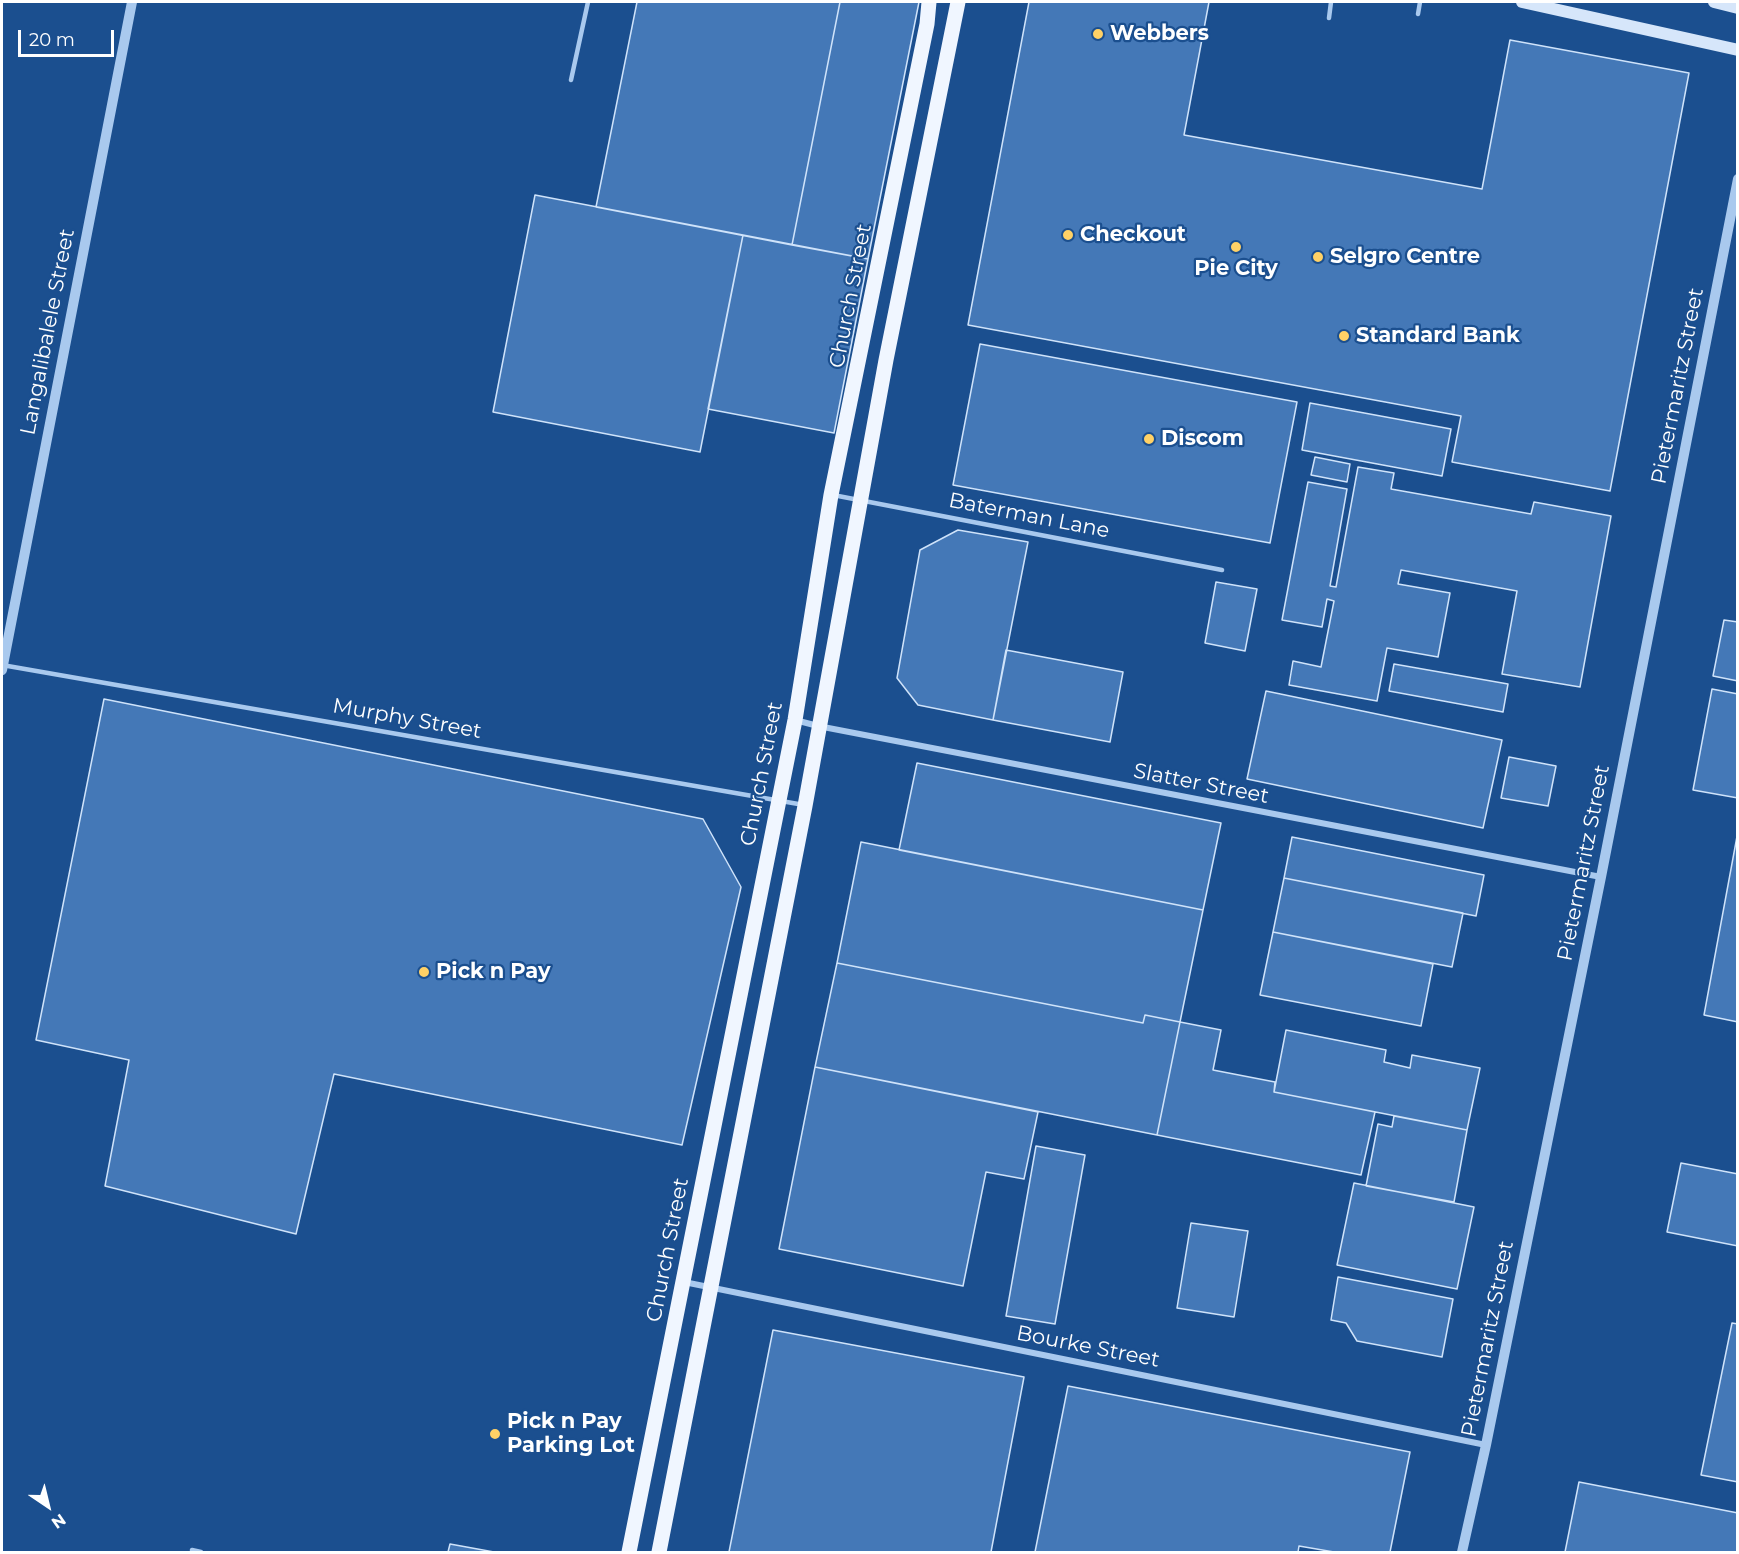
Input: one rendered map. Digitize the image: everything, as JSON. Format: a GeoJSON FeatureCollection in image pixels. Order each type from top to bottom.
{"type":"FeatureCollection","features":[{"type":"Feature","properties":{"kind":"main road","name":"Church Street"},"geometry":{"type":"LineString","coordinates":[[629,1552],[795,720],[831,495],[925,34],[929,2]]}},
{"type":"Feature","properties":{"kind":"main road"},"geometry":{"type":"LineString","coordinates":[[659,1552],[805,806],[886,360],[958,2]]}},
{"type":"Feature","properties":{"kind":"main road"},"geometry":{"type":"LineString","coordinates":[[1522,2],[1737,50]]}},
{"type":"Feature","properties":{"kind":"main road"},"geometry":{"type":"LineString","coordinates":[[1714,2],[1737,8]]}},
{"type":"Feature","properties":{"kind":"street","name":"Langalibalele Street"},"geometry":{"type":"LineString","coordinates":[[2,668],[132,2]]}},
{"type":"Feature","properties":{"kind":"street","name":"Pietermaritz Street"},"geometry":{"type":"LineString","coordinates":[[1462,1552],[1601,877],[1737,180]]}},
{"type":"Feature","properties":{"kind":"street","name":"Slatter Street"},"geometry":{"type":"LineString","coordinates":[[795,720],[1601,877]]}},
{"type":"Feature","properties":{"kind":"street","name":"Bourke Street"},"geometry":{"type":"LineString","coordinates":[[684,1282],[1486,1444]]}},
{"type":"Feature","properties":{"kind":"lane"},"geometry":{"type":"LineString","coordinates":[[571,80],[588,2]]}},
{"type":"Feature","properties":{"kind":"lane"},"geometry":{"type":"LineString","coordinates":[[1329,18],[1331,2]]}},
{"type":"Feature","properties":{"kind":"lane"},"geometry":{"type":"LineString","coordinates":[[1418,14],[1420,2]]}},
{"type":"Feature","properties":{"kind":"lane","name":"Baterman Lane"},"geometry":{"type":"LineString","coordinates":[[831,495],[1222,570]]}},
{"type":"Feature","properties":{"kind":"lane","name":"Murphy Street"},"geometry":{"type":"LineString","coordinates":[[2,668],[805,806]]}},
{"type":"Feature","properties":{"kind":"lane"},"geometry":{"type":"LineString","coordinates":[[192,1550],[201,1552]]}},
{"type":"Feature","properties":{"kind":"building"},"geometry":{"type":"Polygon","coordinates":[[[637,2],[840,2],[792,245],[596,207],[637,2]]]}},
{"type":"Feature","properties":{"kind":"building"},"geometry":{"type":"Polygon","coordinates":[[[840,2],[919,2],[868,259],[792,245],[840,2]]]}},
{"type":"Feature","properties":{"kind":"building","name":"Selgro Centre"},"geometry":{"type":"Polygon","coordinates":[[[1029,2],[1209,2],[1184,135],[1482,189],[1510,40],[1689,73],[1610,491],[1452,462],[1461,416],[968,325],[1029,2]]]}},
{"type":"Feature","properties":{"kind":"building"},"geometry":{"type":"Polygon","coordinates":[[[535,195],[743,235],[700,452],[493,412],[535,195]]]}},
{"type":"Feature","properties":{"kind":"building"},"geometry":{"type":"Polygon","coordinates":[[[743,235],[868,259],[834,433],[708,409],[743,235]]]}},
{"type":"Feature","properties":{"kind":"building"},"geometry":{"type":"Polygon","coordinates":[[[980,344],[1297,402],[1270,543],[953,485],[980,344]]]}},
{"type":"Feature","properties":{"kind":"building"},"geometry":{"type":"Polygon","coordinates":[[[1310,403],[1451,429],[1442,476],[1302,450],[1310,403]]]}},
{"type":"Feature","properties":{"kind":"building"},"geometry":{"type":"Polygon","coordinates":[[[1315,457],[1350,464],[1347,482],[1311,475],[1315,457]]]}},
{"type":"Feature","properties":{"kind":"building"},"geometry":{"type":"Polygon","coordinates":[[[1358,467],[1394,473],[1391,489],[1531,514],[1534,502],[1611,516],[1580,687],[1502,674],[1517,591],[1401,570],[1398,584],[1450,593],[1438,657],[1387,648],[1377,701],[1289,685],[1293,661],[1321,667],[1334,601],[1327,599],[1322,627],[1282,620],[1308,482],[1347,489],[1330,586],[1336,587],[1358,467]]]}},
{"type":"Feature","properties":{"kind":"building"},"geometry":{"type":"Polygon","coordinates":[[[958,530],[1028,542],[993,720],[918,705],[897,678],[920,550],[958,530]]]}},
{"type":"Feature","properties":{"kind":"building"},"geometry":{"type":"Polygon","coordinates":[[[1216,582],[1257,589],[1245,651],[1205,643],[1216,582]]]}},
{"type":"Feature","properties":{"kind":"building"},"geometry":{"type":"Polygon","coordinates":[[[1724,620],[1738,622],[1738,681],[1713,676],[1724,620]]]}},
{"type":"Feature","properties":{"kind":"building"},"geometry":{"type":"Polygon","coordinates":[[[1006,650],[1123,672],[1110,742],[993,720],[1006,650]]]}},
{"type":"Feature","properties":{"kind":"building"},"geometry":{"type":"Polygon","coordinates":[[[1394,664],[1508,684],[1503,712],[1389,691],[1394,664]]]}},
{"type":"Feature","properties":{"kind":"building"},"geometry":{"type":"Polygon","coordinates":[[[1712,689],[1738,694],[1738,798],[1693,790],[1712,689]]]}},
{"type":"Feature","properties":{"kind":"building"},"geometry":{"type":"Polygon","coordinates":[[[1266,691],[1502,740],[1483,828],[1247,779],[1266,691]]]}},
{"type":"Feature","properties":{"kind":"building"},"geometry":{"type":"Polygon","coordinates":[[[104,699],[703,819],[741,887],[682,1145],[334,1074],[296,1234],[105,1186],[129,1060],[36,1040],[104,699]]]}},
{"type":"Feature","properties":{"kind":"building"},"geometry":{"type":"Polygon","coordinates":[[[1509,757],[1556,766],[1548,806],[1501,798],[1509,757]]]}},
{"type":"Feature","properties":{"kind":"building"},"geometry":{"type":"Polygon","coordinates":[[[917,763],[1221,823],[1203,910],[899,850],[917,763]]]}},
{"type":"Feature","properties":{"kind":"building"},"geometry":{"type":"Polygon","coordinates":[[[1738,831],[1738,1022],[1704,1015],[1738,831]]]}},
{"type":"Feature","properties":{"kind":"building"},"geometry":{"type":"Polygon","coordinates":[[[1292,837],[1484,875],[1476,916],[1284,878],[1292,837]]]}},
{"type":"Feature","properties":{"kind":"building"},"geometry":{"type":"Polygon","coordinates":[[[861,842],[1203,910],[1180,1022],[1145,1015],[1143,1023],[837,963],[861,842]]]}},
{"type":"Feature","properties":{"kind":"building"},"geometry":{"type":"Polygon","coordinates":[[[1284,878],[1463,913],[1452,967],[1273,932],[1284,878]]]}},
{"type":"Feature","properties":{"kind":"building"},"geometry":{"type":"Polygon","coordinates":[[[1273,932],[1433,964],[1421,1026],[1260,995],[1273,932]]]}},
{"type":"Feature","properties":{"kind":"building"},"geometry":{"type":"Polygon","coordinates":[[[837,963],[1143,1023],[1145,1015],[1180,1022],[1157,1135],[815,1067],[837,963]]]}},
{"type":"Feature","properties":{"kind":"building"},"geometry":{"type":"Polygon","coordinates":[[[1180,1022],[1221,1030],[1213,1070],[1275,1082],[1274,1092],[1375,1112],[1361,1175],[1157,1135],[1180,1022]]]}},
{"type":"Feature","properties":{"kind":"building"},"geometry":{"type":"Polygon","coordinates":[[[1286,1030],[1386,1050],[1384,1062],[1410,1068],[1412,1055],[1480,1068],[1467,1130],[1274,1092],[1286,1030]]]}},
{"type":"Feature","properties":{"kind":"building"},"geometry":{"type":"Polygon","coordinates":[[[815,1067],[1038,1112],[1024,1179],[986,1172],[963,1286],[779,1249],[815,1067]]]}},
{"type":"Feature","properties":{"kind":"building"},"geometry":{"type":"Polygon","coordinates":[[[1394,1116],[1467,1130],[1454,1202],[1366,1186],[1378,1124],[1392,1127],[1394,1116]]]}},
{"type":"Feature","properties":{"kind":"building"},"geometry":{"type":"Polygon","coordinates":[[[1036,1146],[1085,1155],[1055,1324],[1006,1316],[1036,1146]]]}},
{"type":"Feature","properties":{"kind":"building"},"geometry":{"type":"Polygon","coordinates":[[[1681,1163],[1738,1174],[1738,1246],[1667,1232],[1681,1163]]]}},
{"type":"Feature","properties":{"kind":"building"},"geometry":{"type":"Polygon","coordinates":[[[1354,1183],[1474,1207],[1457,1289],[1337,1265],[1354,1183]]]}},
{"type":"Feature","properties":{"kind":"building"},"geometry":{"type":"Polygon","coordinates":[[[1191,1223],[1248,1231],[1234,1317],[1177,1308],[1191,1223]]]}},
{"type":"Feature","properties":{"kind":"building"},"geometry":{"type":"Polygon","coordinates":[[[1338,1277],[1453,1299],[1442,1357],[1357,1341],[1346,1323],[1331,1320],[1338,1277]]]}},
{"type":"Feature","properties":{"kind":"building"},"geometry":{"type":"Polygon","coordinates":[[[1732,1323],[1738,1324],[1738,1482],[1701,1475],[1732,1323]]]}},
{"type":"Feature","properties":{"kind":"building"},"geometry":{"type":"Polygon","coordinates":[[[773,1330],[1024,1377],[991,1552],[729,1552],[773,1330]]]}},
{"type":"Feature","properties":{"kind":"building"},"geometry":{"type":"Polygon","coordinates":[[[1068,1386],[1410,1452],[1390,1552],[1334,1552],[1299,1546],[1298,1552],[1035,1552],[1068,1386]]]}},
{"type":"Feature","properties":{"kind":"building"},"geometry":{"type":"Polygon","coordinates":[[[1579,1482],[1738,1513],[1738,1552],[1565,1552],[1579,1482]]]}},
{"type":"Feature","properties":{"kind":"building"},"geometry":{"type":"Polygon","coordinates":[[[450,1544],[494,1552],[448,1552],[450,1544]]]}},
{"type":"Feature","properties":{"kind":"place","name":"Webbers"},"geometry":{"type":"Point","coordinates":[1098,34]}},
{"type":"Feature","properties":{"kind":"place","name":"Checkout"},"geometry":{"type":"Point","coordinates":[1068,235]}},
{"type":"Feature","properties":{"kind":"place","name":"Pie City"},"geometry":{"type":"Point","coordinates":[1236,247]}},
{"type":"Feature","properties":{"kind":"place","name":"Selgro Centre"},"geometry":{"type":"Point","coordinates":[1318,257]}},
{"type":"Feature","properties":{"kind":"place","name":"Standard Bank"},"geometry":{"type":"Point","coordinates":[1344,336]}},
{"type":"Feature","properties":{"kind":"place","name":"Discom"},"geometry":{"type":"Point","coordinates":[1149,439]}},
{"type":"Feature","properties":{"kind":"place","name":"Pick n Pay"},"geometry":{"type":"Point","coordinates":[424,972]}},
{"type":"Feature","properties":{"kind":"place","name":"Pick n Pay Parking Lot"},"geometry":{"type":"Point","coordinates":[495,1434]}}]}
